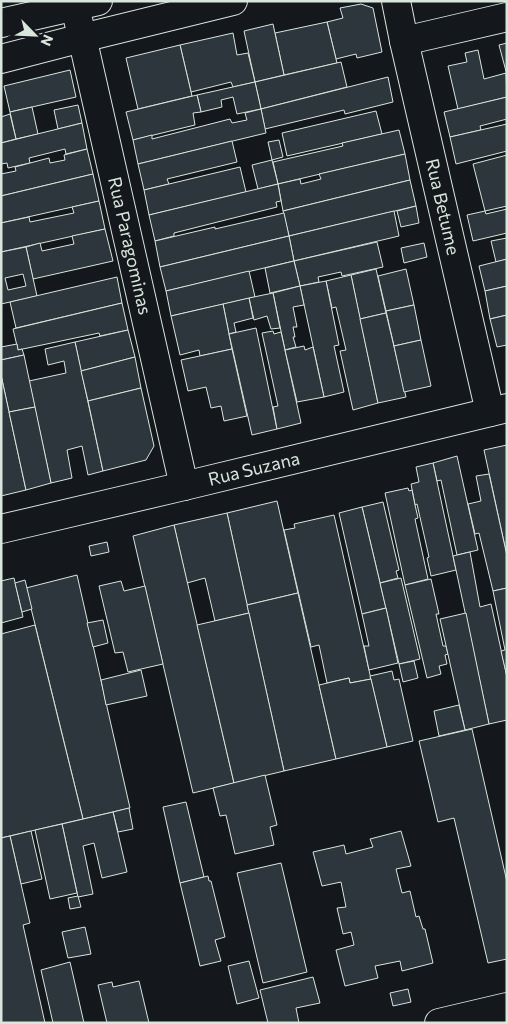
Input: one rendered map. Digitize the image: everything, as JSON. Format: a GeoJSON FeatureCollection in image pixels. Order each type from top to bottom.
{"type":"FeatureCollection","features":[{"type":"Feature","properties":{"kind":"street"},"geometry":{"type":"LineString","coordinates":[[1,59],[233,1]]}},
{"type":"Feature","properties":{"kind":"street","name":"Rua Betume"},"geometry":{"type":"LineString","coordinates":[[396,1],[404,41],[499,410]]}},
{"type":"Feature","properties":{"kind":"street"},"geometry":{"type":"LineString","coordinates":[[1,23],[86,4]]}},
{"type":"Feature","properties":{"kind":"street","name":"Rua Paragominas"},"geometry":{"type":"LineString","coordinates":[[86,4],[82,38],[184,486]]}},
{"type":"Feature","properties":{"kind":"street"},"geometry":{"type":"LineString","coordinates":[[404,41],[507,16]]}},
{"type":"Feature","properties":{"kind":"street","name":"Rua Suzana"},"geometry":{"type":"LineString","coordinates":[[1,529],[499,410]]}},
{"type":"Feature","properties":{"kind":"street"},"geometry":{"type":"LineString","coordinates":[[439,1023],[507,1006]]}},
{"type":"Feature","properties":{"kind":"building"},"geometry":{"type":"Polygon","coordinates":[[[361,4],[373,8],[382,52],[357,58],[356,54],[336,59],[327,22],[343,18],[340,8],[361,4]]]}},
{"type":"Feature","properties":{"kind":"building"},"geometry":{"type":"Polygon","coordinates":[[[327,22],[337,63],[284,75],[275,33],[327,22]]]}},
{"type":"Feature","properties":{"kind":"building"},"geometry":{"type":"Polygon","coordinates":[[[273,24],[284,75],[255,82],[244,31],[273,24]]]}},
{"type":"Feature","properties":{"kind":"building"},"geometry":{"type":"Polygon","coordinates":[[[233,33],[237,55],[248,53],[255,82],[233,87],[231,82],[191,92],[180,45],[233,33]]]}},
{"type":"Feature","properties":{"kind":"building"},"geometry":{"type":"Polygon","coordinates":[[[507,43],[507,75],[499,45],[507,43]]]}},
{"type":"Feature","properties":{"kind":"building"},"geometry":{"type":"Polygon","coordinates":[[[180,45],[192,96],[138,109],[126,58],[180,45]]]}},
{"type":"Feature","properties":{"kind":"building"},"geometry":{"type":"Polygon","coordinates":[[[478,50],[484,79],[506,73],[507,97],[458,109],[448,66],[467,62],[465,53],[478,50]]]}},
{"type":"Feature","properties":{"kind":"building"},"geometry":{"type":"Polygon","coordinates":[[[341,62],[347,87],[261,109],[255,82],[341,62]]]}},
{"type":"Feature","properties":{"kind":"building"},"geometry":{"type":"Polygon","coordinates":[[[70,70],[76,97],[10,112],[4,86],[70,70]]]}},
{"type":"Feature","properties":{"kind":"building"},"geometry":{"type":"Polygon","coordinates":[[[388,77],[393,102],[345,114],[344,110],[265,129],[261,109],[388,77]]]}},
{"type":"Feature","properties":{"kind":"building"},"geometry":{"type":"Polygon","coordinates":[[[255,82],[261,109],[237,114],[233,97],[221,100],[222,107],[201,112],[197,95],[255,82]]]}},
{"type":"Feature","properties":{"kind":"building"},"geometry":{"type":"Polygon","coordinates":[[[197,95],[201,112],[193,113],[195,125],[133,140],[126,112],[197,95]]]}},
{"type":"Feature","properties":{"kind":"building"},"geometry":{"type":"Polygon","coordinates":[[[507,97],[507,119],[480,126],[481,130],[450,137],[444,112],[507,97]]]}},
{"type":"Feature","properties":{"kind":"building"},"geometry":{"type":"Polygon","coordinates":[[[78,105],[82,123],[58,129],[54,110],[78,105]]]}},
{"type":"Feature","properties":{"kind":"building"},"geometry":{"type":"Polygon","coordinates":[[[32,107],[38,134],[16,139],[10,112],[32,107]]]}},
{"type":"Feature","properties":{"kind":"building"},"geometry":{"type":"Polygon","coordinates":[[[261,109],[266,133],[138,164],[133,140],[152,135],[152,139],[230,119],[232,123],[247,120],[245,113],[261,109]]]}},
{"type":"Feature","properties":{"kind":"building"},"geometry":{"type":"Polygon","coordinates":[[[376,111],[382,134],[287,156],[282,133],[376,111]]]}},
{"type":"Feature","properties":{"kind":"building"},"geometry":{"type":"Polygon","coordinates":[[[10,114],[16,139],[1,143],[1,117],[10,114]]]}},
{"type":"Feature","properties":{"kind":"building"},"geometry":{"type":"Polygon","coordinates":[[[82,123],[87,149],[66,154],[65,149],[29,158],[30,163],[8,168],[7,163],[1,164],[1,143],[82,123]]]}},
{"type":"Feature","properties":{"kind":"building"},"geometry":{"type":"Polygon","coordinates":[[[507,124],[507,151],[456,164],[450,137],[507,124]]]}},
{"type":"Feature","properties":{"kind":"building"},"geometry":{"type":"Polygon","coordinates":[[[399,130],[405,154],[278,184],[273,162],[343,146],[342,143],[399,130]]]}},
{"type":"Feature","properties":{"kind":"building"},"geometry":{"type":"Polygon","coordinates":[[[279,140],[283,157],[272,160],[268,142],[279,140]]]}},
{"type":"Feature","properties":{"kind":"building"},"geometry":{"type":"Polygon","coordinates":[[[232,141],[237,162],[167,179],[169,184],[144,190],[138,164],[232,141]]]}},
{"type":"Feature","properties":{"kind":"building"},"geometry":{"type":"Polygon","coordinates":[[[87,149],[93,174],[1,196],[1,174],[16,171],[15,167],[49,158],[50,163],[65,160],[64,155],[87,149]]]}},
{"type":"Feature","properties":{"kind":"building"},"geometry":{"type":"Polygon","coordinates":[[[405,154],[410,180],[283,211],[278,184],[300,179],[301,184],[321,179],[319,174],[405,154]]]}},
{"type":"Feature","properties":{"kind":"building"},"geometry":{"type":"Polygon","coordinates":[[[507,155],[507,206],[485,211],[473,164],[507,155]]]}},
{"type":"Feature","properties":{"kind":"building"},"geometry":{"type":"Polygon","coordinates":[[[272,160],[278,184],[258,189],[252,165],[272,160]]]}},
{"type":"Feature","properties":{"kind":"building"},"geometry":{"type":"Polygon","coordinates":[[[240,167],[246,192],[149,215],[144,190],[240,167]]]}},
{"type":"Feature","properties":{"kind":"building"},"geometry":{"type":"Polygon","coordinates":[[[93,174],[99,201],[1,223],[1,196],[93,174]]]}},
{"type":"Feature","properties":{"kind":"building"},"geometry":{"type":"Polygon","coordinates":[[[410,180],[416,206],[289,236],[283,211],[410,180]]]}},
{"type":"Feature","properties":{"kind":"building"},"geometry":{"type":"Polygon","coordinates":[[[278,184],[281,201],[276,202],[277,207],[174,233],[174,236],[155,241],[149,215],[278,184]]]}},
{"type":"Feature","properties":{"kind":"building"},"geometry":{"type":"Polygon","coordinates":[[[99,201],[105,229],[1,252],[1,223],[29,217],[30,222],[74,213],[72,207],[99,201]]]}},
{"type":"Feature","properties":{"kind":"building"},"geometry":{"type":"Polygon","coordinates":[[[416,206],[419,223],[401,227],[397,211],[416,206]]]}},
{"type":"Feature","properties":{"kind":"building"},"geometry":{"type":"Polygon","coordinates":[[[507,209],[507,233],[473,241],[467,215],[485,211],[486,214],[507,209]]]}},
{"type":"Feature","properties":{"kind":"building"},"geometry":{"type":"Polygon","coordinates":[[[394,211],[399,236],[294,261],[289,236],[394,211]]]}},
{"type":"Feature","properties":{"kind":"building"},"geometry":{"type":"Polygon","coordinates":[[[284,213],[289,236],[160,267],[155,241],[284,213]]]}},
{"type":"Feature","properties":{"kind":"building"},"geometry":{"type":"Polygon","coordinates":[[[105,229],[113,261],[33,279],[26,247],[40,243],[42,251],[74,244],[72,236],[105,229]]]}},
{"type":"Feature","properties":{"kind":"building"},"geometry":{"type":"Polygon","coordinates":[[[289,236],[294,261],[166,291],[160,267],[289,236]]]}},
{"type":"Feature","properties":{"kind":"building"},"geometry":{"type":"Polygon","coordinates":[[[507,238],[507,259],[496,262],[491,241],[507,238]]]}},
{"type":"Feature","properties":{"kind":"building"},"geometry":{"type":"Polygon","coordinates":[[[377,242],[383,267],[342,276],[341,272],[318,277],[319,282],[300,286],[294,261],[377,242]]]}},
{"type":"Feature","properties":{"kind":"building"},"geometry":{"type":"Polygon","coordinates":[[[424,243],[427,257],[404,263],[401,248],[424,243]]]}},
{"type":"Feature","properties":{"kind":"building"},"geometry":{"type":"Polygon","coordinates":[[[26,247],[37,296],[1,304],[1,252],[26,247]],[[23,274],[5,278],[8,290],[26,286],[23,274]]]}},
{"type":"Feature","properties":{"kind":"building"},"geometry":{"type":"Polygon","coordinates":[[[507,259],[507,286],[485,291],[479,266],[507,259]]]}},
{"type":"Feature","properties":{"kind":"building"},"geometry":{"type":"Polygon","coordinates":[[[294,261],[300,286],[270,293],[265,268],[294,261]]]}},
{"type":"Feature","properties":{"kind":"building"},"geometry":{"type":"Polygon","coordinates":[[[376,269],[386,313],[360,319],[351,275],[376,269]]]}},
{"type":"Feature","properties":{"kind":"building"},"geometry":{"type":"Polygon","coordinates":[[[406,269],[414,305],[386,311],[378,276],[406,269]]]}},
{"type":"Feature","properties":{"kind":"building"},"geometry":{"type":"Polygon","coordinates":[[[249,271],[255,297],[171,316],[166,291],[249,271]]]}},
{"type":"Feature","properties":{"kind":"building"},"geometry":{"type":"Polygon","coordinates":[[[351,275],[378,403],[353,410],[340,351],[346,350],[336,307],[332,308],[326,281],[351,275]]]}},
{"type":"Feature","properties":{"kind":"building"},"geometry":{"type":"Polygon","coordinates":[[[117,277],[122,303],[16,328],[10,302],[117,277]]]}},
{"type":"Feature","properties":{"kind":"building"},"geometry":{"type":"Polygon","coordinates":[[[326,281],[339,345],[334,346],[344,392],[324,397],[300,286],[326,281]]]}},
{"type":"Feature","properties":{"kind":"building"},"geometry":{"type":"Polygon","coordinates":[[[300,286],[304,305],[293,307],[297,327],[293,327],[296,347],[285,350],[273,293],[300,286]]]}},
{"type":"Feature","properties":{"kind":"building"},"geometry":{"type":"Polygon","coordinates":[[[507,286],[507,315],[490,319],[485,291],[507,286]]]}},
{"type":"Feature","properties":{"kind":"building"},"geometry":{"type":"Polygon","coordinates":[[[273,293],[280,328],[271,329],[267,316],[254,320],[249,298],[273,293]]]}},
{"type":"Feature","properties":{"kind":"building"},"geometry":{"type":"Polygon","coordinates":[[[249,298],[253,318],[234,323],[236,332],[229,334],[223,304],[249,298]]]}},
{"type":"Feature","properties":{"kind":"building"},"geometry":{"type":"Polygon","coordinates":[[[122,303],[128,330],[100,336],[99,333],[18,350],[13,329],[122,303]]]}},
{"type":"Feature","properties":{"kind":"building"},"geometry":{"type":"Polygon","coordinates":[[[223,304],[232,349],[200,356],[199,350],[180,355],[171,316],[223,304]]]}},
{"type":"Feature","properties":{"kind":"building"},"geometry":{"type":"Polygon","coordinates":[[[414,305],[421,340],[394,346],[386,311],[414,305]]]}},
{"type":"Feature","properties":{"kind":"building"},"geometry":{"type":"Polygon","coordinates":[[[386,313],[406,397],[378,403],[360,319],[386,313]]]}},
{"type":"Feature","properties":{"kind":"building"},"geometry":{"type":"Polygon","coordinates":[[[507,315],[507,345],[497,347],[490,319],[507,315]]]}},
{"type":"Feature","properties":{"kind":"building"},"geometry":{"type":"Polygon","coordinates":[[[256,328],[277,429],[252,435],[229,334],[256,328]]]}},
{"type":"Feature","properties":{"kind":"building"},"geometry":{"type":"Polygon","coordinates":[[[128,330],[135,357],[81,371],[75,342],[128,330]]]}},
{"type":"Feature","properties":{"kind":"building"},"geometry":{"type":"Polygon","coordinates":[[[273,331],[274,334],[281,332],[301,423],[277,429],[273,407],[278,406],[262,333],[273,331]]]}},
{"type":"Feature","properties":{"kind":"building"},"geometry":{"type":"Polygon","coordinates":[[[421,340],[431,386],[404,392],[394,346],[421,340]]]}},
{"type":"Feature","properties":{"kind":"building"},"geometry":{"type":"Polygon","coordinates":[[[75,342],[103,471],[88,475],[82,446],[67,450],[72,478],[51,483],[29,381],[66,373],[64,361],[48,365],[45,349],[75,342]]]}},
{"type":"Feature","properties":{"kind":"building"},"geometry":{"type":"Polygon","coordinates":[[[17,344],[18,350],[22,349],[24,355],[1,360],[1,347],[17,344]]]}},
{"type":"Feature","properties":{"kind":"building"},"geometry":{"type":"Polygon","coordinates":[[[304,346],[305,350],[313,347],[324,397],[297,402],[285,350],[304,346]]]}},
{"type":"Feature","properties":{"kind":"building"},"geometry":{"type":"Polygon","coordinates":[[[232,349],[247,416],[224,421],[221,406],[211,408],[206,387],[188,391],[181,360],[232,349]]]}},
{"type":"Feature","properties":{"kind":"building"},"geometry":{"type":"Polygon","coordinates":[[[24,355],[35,407],[9,412],[1,375],[1,360],[24,355]]]}},
{"type":"Feature","properties":{"kind":"building"},"geometry":{"type":"Polygon","coordinates":[[[135,357],[141,388],[88,401],[81,371],[135,357]]]}},
{"type":"Feature","properties":{"kind":"building"},"geometry":{"type":"Polygon","coordinates":[[[1,375],[26,490],[1,496],[1,375]]]}},
{"type":"Feature","properties":{"kind":"building"},"geometry":{"type":"Polygon","coordinates":[[[141,388],[154,446],[146,460],[103,471],[88,401],[141,388]]]}},
{"type":"Feature","properties":{"kind":"building"},"geometry":{"type":"Polygon","coordinates":[[[35,407],[51,483],[26,490],[9,412],[35,407]]]}},
{"type":"Feature","properties":{"kind":"building"},"geometry":{"type":"Polygon","coordinates":[[[507,445],[507,556],[484,450],[507,445]]]}},
{"type":"Feature","properties":{"kind":"building"},"geometry":{"type":"Polygon","coordinates":[[[457,456],[478,550],[457,555],[441,480],[437,481],[433,463],[457,456]]]}},
{"type":"Feature","properties":{"kind":"building"},"geometry":{"type":"Polygon","coordinates":[[[433,463],[456,570],[431,576],[427,558],[429,557],[411,484],[419,482],[416,467],[433,463]]]}},
{"type":"Feature","properties":{"kind":"building"},"geometry":{"type":"Polygon","coordinates":[[[489,474],[507,556],[507,588],[493,591],[479,533],[475,534],[468,504],[481,501],[476,476],[489,474]]]}},
{"type":"Feature","properties":{"kind":"building"},"geometry":{"type":"Polygon","coordinates":[[[408,488],[409,491],[412,490],[418,518],[415,519],[428,579],[405,585],[385,493],[408,488]]]}},
{"type":"Feature","properties":{"kind":"building"},"geometry":{"type":"Polygon","coordinates":[[[277,501],[298,593],[247,605],[227,513],[277,501]]]}},
{"type":"Feature","properties":{"kind":"building"},"geometry":{"type":"Polygon","coordinates":[[[383,502],[399,570],[396,571],[398,578],[380,583],[362,507],[383,502]]]}},
{"type":"Feature","properties":{"kind":"building"},"geometry":{"type":"Polygon","coordinates":[[[362,507],[386,608],[362,614],[339,513],[362,507]]]}},
{"type":"Feature","properties":{"kind":"building"},"geometry":{"type":"Polygon","coordinates":[[[227,513],[249,613],[215,621],[205,578],[187,583],[174,525],[227,513]]]}},
{"type":"Feature","properties":{"kind":"building"},"geometry":{"type":"Polygon","coordinates":[[[334,515],[371,679],[350,683],[349,678],[327,683],[319,645],[311,647],[284,530],[295,528],[294,524],[334,515]]]}},
{"type":"Feature","properties":{"kind":"building"},"geometry":{"type":"Polygon","coordinates":[[[174,525],[234,783],[193,793],[133,536],[174,525]]]}},
{"type":"Feature","properties":{"kind":"building"},"geometry":{"type":"Polygon","coordinates":[[[107,542],[109,552],[91,556],[89,546],[107,542]]]}},
{"type":"Feature","properties":{"kind":"building"},"geometry":{"type":"Polygon","coordinates":[[[470,552],[480,607],[491,604],[507,677],[507,720],[489,724],[453,556],[470,552]]]}},
{"type":"Feature","properties":{"kind":"building"},"geometry":{"type":"Polygon","coordinates":[[[77,575],[130,808],[83,819],[26,588],[77,575]]]}},
{"type":"Feature","properties":{"kind":"building"},"geometry":{"type":"Polygon","coordinates":[[[14,578],[23,617],[1,623],[1,581],[14,578]]]}},
{"type":"Feature","properties":{"kind":"building"},"geometry":{"type":"Polygon","coordinates":[[[401,578],[420,659],[399,664],[380,583],[401,578]]]}},
{"type":"Feature","properties":{"kind":"building"},"geometry":{"type":"Polygon","coordinates":[[[431,579],[439,614],[436,614],[443,646],[446,646],[448,654],[445,655],[447,664],[439,666],[441,674],[427,678],[405,585],[431,579]]]}},
{"type":"Feature","properties":{"kind":"building"},"geometry":{"type":"Polygon","coordinates":[[[25,580],[32,609],[22,612],[15,583],[25,580]]]}},
{"type":"Feature","properties":{"kind":"building"},"geometry":{"type":"Polygon","coordinates":[[[121,581],[124,591],[145,586],[163,664],[128,672],[123,652],[115,653],[99,586],[121,581]]]}},
{"type":"Feature","properties":{"kind":"building"},"geometry":{"type":"Polygon","coordinates":[[[507,588],[507,677],[501,651],[505,650],[493,591],[507,588]]]}},
{"type":"Feature","properties":{"kind":"building"},"geometry":{"type":"Polygon","coordinates":[[[298,593],[336,759],[284,771],[247,605],[298,593]]]}},
{"type":"Feature","properties":{"kind":"building"},"geometry":{"type":"Polygon","coordinates":[[[386,608],[398,663],[369,670],[364,646],[369,646],[362,614],[386,608]]]}},
{"type":"Feature","properties":{"kind":"building"},"geometry":{"type":"Polygon","coordinates":[[[249,613],[284,771],[234,783],[197,625],[249,613]]]}},
{"type":"Feature","properties":{"kind":"building"},"geometry":{"type":"Polygon","coordinates":[[[466,613],[489,724],[465,730],[440,619],[466,613]]]}},
{"type":"Feature","properties":{"kind":"building"},"geometry":{"type":"Polygon","coordinates":[[[103,620],[108,643],[93,647],[87,623],[103,620]]]}},
{"type":"Feature","properties":{"kind":"building"},"geometry":{"type":"Polygon","coordinates":[[[35,625],[83,819],[1,838],[1,634],[35,625]]]}},
{"type":"Feature","properties":{"kind":"building"},"geometry":{"type":"Polygon","coordinates":[[[414,661],[418,678],[403,682],[399,664],[414,661]]]}},
{"type":"Feature","properties":{"kind":"building"},"geometry":{"type":"Polygon","coordinates":[[[141,670],[147,696],[106,705],[101,680],[141,670]]]}},
{"type":"Feature","properties":{"kind":"building"},"geometry":{"type":"Polygon","coordinates":[[[392,671],[394,680],[399,679],[413,741],[387,747],[370,676],[392,671]]]}},
{"type":"Feature","properties":{"kind":"building"},"geometry":{"type":"Polygon","coordinates":[[[349,678],[350,683],[371,679],[387,747],[336,759],[319,685],[349,678]]]}},
{"type":"Feature","properties":{"kind":"building"},"geometry":{"type":"Polygon","coordinates":[[[459,705],[465,730],[439,736],[434,711],[459,705]]]}},
{"type":"Feature","properties":{"kind":"building"},"geometry":{"type":"Polygon","coordinates":[[[472,729],[507,882],[507,959],[488,963],[454,818],[438,822],[419,741],[472,729]]]}},
{"type":"Feature","properties":{"kind":"building"},"geometry":{"type":"Polygon","coordinates":[[[265,775],[277,825],[270,827],[274,845],[235,854],[226,815],[220,816],[213,788],[265,775]]]}},
{"type":"Feature","properties":{"kind":"building"},"geometry":{"type":"Polygon","coordinates":[[[186,802],[204,877],[180,883],[163,807],[186,802]]]}},
{"type":"Feature","properties":{"kind":"building"},"geometry":{"type":"Polygon","coordinates":[[[129,808],[133,829],[118,832],[113,812],[129,808]]]}},
{"type":"Feature","properties":{"kind":"building"},"geometry":{"type":"Polygon","coordinates":[[[113,812],[127,872],[102,878],[94,843],[83,846],[93,894],[78,897],[62,824],[113,812]]]}},
{"type":"Feature","properties":{"kind":"building"},"geometry":{"type":"Polygon","coordinates":[[[62,824],[77,893],[50,899],[35,830],[62,824]]]}},
{"type":"Feature","properties":{"kind":"building"},"geometry":{"type":"Polygon","coordinates":[[[31,831],[42,879],[21,884],[10,836],[31,831]]]}},
{"type":"Feature","properties":{"kind":"building"},"geometry":{"type":"Polygon","coordinates":[[[401,831],[411,866],[396,869],[402,893],[410,891],[416,917],[419,916],[423,929],[425,929],[433,963],[402,971],[400,961],[375,966],[378,978],[345,986],[336,950],[354,945],[351,932],[343,934],[337,908],[346,907],[341,882],[322,886],[313,852],[344,845],[346,854],[373,847],[370,839],[401,831]]]}},
{"type":"Feature","properties":{"kind":"building"},"geometry":{"type":"Polygon","coordinates":[[[10,836],[30,923],[23,925],[45,1023],[1,1023],[1,838],[10,836]]]}},
{"type":"Feature","properties":{"kind":"building"},"geometry":{"type":"Polygon","coordinates":[[[281,863],[307,972],[263,983],[237,873],[281,863]]]}},
{"type":"Feature","properties":{"kind":"building"},"geometry":{"type":"Polygon","coordinates":[[[208,876],[209,881],[211,881],[225,937],[215,940],[221,961],[200,966],[180,883],[208,876]]]}},
{"type":"Feature","properties":{"kind":"building"},"geometry":{"type":"Polygon","coordinates":[[[78,896],[81,907],[70,909],[68,898],[78,896]]]}},
{"type":"Feature","properties":{"kind":"building"},"geometry":{"type":"Polygon","coordinates":[[[85,927],[91,954],[68,958],[62,932],[85,927]]]}},
{"type":"Feature","properties":{"kind":"building"},"geometry":{"type":"Polygon","coordinates":[[[249,961],[259,998],[237,1004],[228,966],[249,961]]]}},
{"type":"Feature","properties":{"kind":"building"},"geometry":{"type":"Polygon","coordinates":[[[70,962],[84,1023],[53,1023],[41,970],[70,962]]]}},
{"type":"Feature","properties":{"kind":"building"},"geometry":{"type":"Polygon","coordinates":[[[313,977],[320,1003],[296,1008],[299,1023],[268,1023],[260,990],[313,977]]]}},
{"type":"Feature","properties":{"kind":"building"},"geometry":{"type":"Polygon","coordinates":[[[139,981],[149,1023],[107,1023],[98,985],[112,982],[113,987],[139,981]]]}},
{"type":"Feature","properties":{"kind":"building"},"geometry":{"type":"Polygon","coordinates":[[[408,989],[411,1002],[393,1006],[390,993],[408,989]]]}}]}
